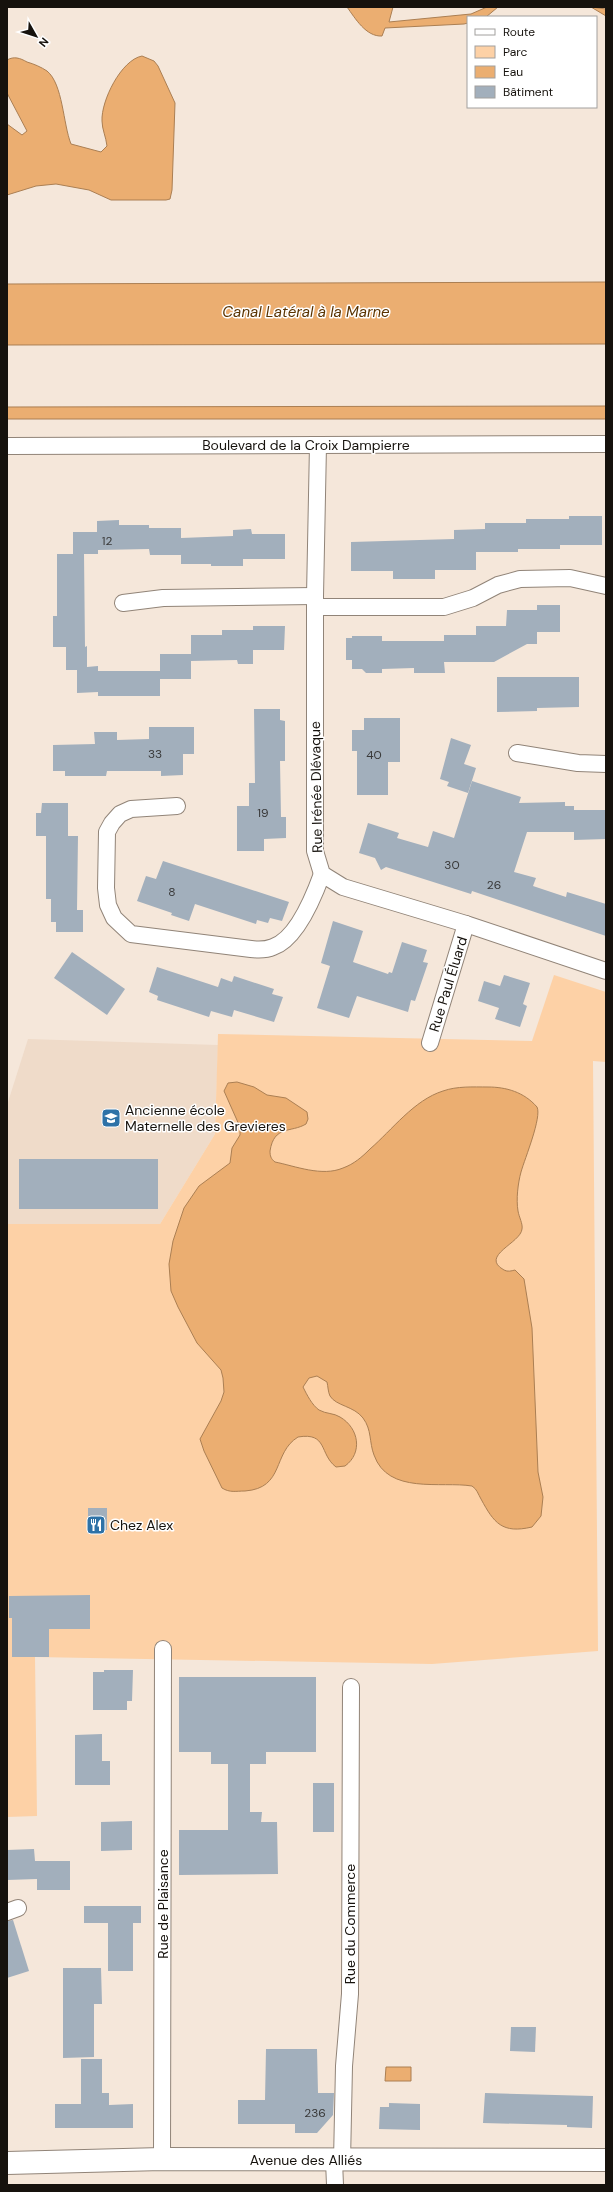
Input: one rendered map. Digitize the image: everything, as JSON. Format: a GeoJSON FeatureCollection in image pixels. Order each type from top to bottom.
{"type":"FeatureCollection","features":[{"type":"Feature","properties":{"kind":"street","name":"Boulevard de la Croix Dampierre"},"geometry":{"type":"LineString","coordinates":[[7,446],[606,444]]}},
{"type":"Feature","properties":{"kind":"street","name":"Rue Irénée Dlévaque"},"geometry":{"type":"LineString","coordinates":[[318,445],[315,602],[315,851],[322,874]]}},
{"type":"Feature","properties":{"kind":"street"},"geometry":{"type":"LineString","coordinates":[[123,603],[163,598],[444,607],[473,598],[503,583],[520,580],[570,578],[606,586]]}},
{"type":"Feature","properties":{"kind":"street"},"geometry":{"type":"LineString","coordinates":[[518,753],[578,763],[606,764]]}},
{"type":"Feature","properties":{"kind":"street"},"geometry":{"type":"LineString","coordinates":[[177,806],[131,809],[120,814],[112,823],[107,832],[106,888],[108,905],[114,918],[121,927],[132,934],[251,950],[274,947],[290,934],[302,917],[314,897],[322,874],[343,887],[466,924],[606,971]]}},
{"type":"Feature","properties":{"kind":"street","name":"Rue Paul Éluard"},"geometry":{"type":"LineString","coordinates":[[430,1043],[466,924]]}},
{"type":"Feature","properties":{"kind":"street","name":"Rue de Plaisance"},"geometry":{"type":"LineString","coordinates":[[162,2160],[163,1650]]}},
{"type":"Feature","properties":{"kind":"street","name":"Rue du Commerce"},"geometry":{"type":"LineString","coordinates":[[335,2185],[350,1994],[351,1687]]}},
{"type":"Feature","properties":{"kind":"street","name":"Avenue des Alliés"},"geometry":{"type":"LineString","coordinates":[[7,2163],[162,2160],[606,2160]]}},
{"type":"Feature","properties":{"kind":"shaded area","name":"Ancienne école Maternelle des Grevieres"},"geometry":{"type":"Polygon","coordinates":[[[28,1039],[218,1045],[215,1134],[160,1224],[8,1224],[8,1102],[28,1039]]]}},
{"type":"Feature","properties":{"kind":"green space"},"geometry":{"type":"Polygon","coordinates":[[[554,975],[606,992],[606,1062],[593,1061],[598,1651],[432,1664],[35,1657],[37,1816],[7,1817],[7,1224],[160,1224],[215,1134],[218,1034],[532,1041],[554,975]]]}},
{"type":"Feature","properties":{"kind":"water"},"geometry":{"type":"Polygon","coordinates":[[[347,7],[393,7],[389,22],[471,14],[487,7],[498,7],[487,16],[467,16],[467,23],[464,24],[385,28],[382,36],[366,30],[357,21],[347,7]]]}},
{"type":"Feature","properties":{"kind":"water"},"geometry":{"type":"Polygon","coordinates":[[[591,7],[606,9],[606,16],[591,7]]]}},
{"type":"Feature","properties":{"kind":"water"},"geometry":{"type":"Polygon","coordinates":[[[142,56],[154,61],[158,66],[175,103],[172,190],[170,199],[111,200],[89,190],[56,184],[36,186],[7,195],[7,124],[22,135],[27,131],[7,93],[7,60],[12,58],[19,59],[47,71],[52,77],[60,95],[71,144],[101,152],[107,146],[102,121],[105,103],[109,93],[114,82],[127,65],[134,59],[142,56]]]}},
{"type":"Feature","properties":{"kind":"water","name":"Canal Latéral à la Marne"},"geometry":{"type":"Polygon","coordinates":[[[606,282],[606,344],[7,345],[7,284],[606,282]]]}},
{"type":"Feature","properties":{"kind":"water"},"geometry":{"type":"Polygon","coordinates":[[[606,406],[606,419],[7,419],[7,407],[606,406]]]}},
{"type":"Feature","properties":{"kind":"water"},"geometry":{"type":"Polygon","coordinates":[[[237,1082],[254,1087],[267,1095],[286,1098],[307,1112],[308,1119],[306,1124],[279,1133],[275,1137],[270,1154],[275,1162],[318,1171],[335,1170],[354,1162],[364,1155],[404,1116],[422,1101],[432,1095],[448,1089],[488,1087],[508,1089],[521,1094],[537,1107],[538,1112],[535,1128],[518,1186],[517,1206],[522,1229],[520,1234],[498,1255],[496,1260],[498,1265],[504,1270],[515,1270],[524,1279],[532,1328],[538,1472],[543,1497],[541,1516],[532,1527],[513,1529],[500,1525],[490,1514],[476,1490],[472,1486],[417,1484],[403,1481],[391,1476],[381,1468],[374,1455],[368,1427],[363,1418],[355,1411],[336,1402],[329,1394],[327,1382],[317,1376],[309,1378],[303,1387],[316,1408],[340,1417],[351,1427],[355,1434],[356,1448],[351,1461],[345,1466],[336,1467],[327,1456],[319,1441],[308,1436],[298,1437],[284,1452],[277,1469],[266,1484],[258,1488],[245,1491],[230,1491],[222,1488],[204,1451],[200,1439],[221,1401],[224,1392],[223,1378],[221,1370],[197,1343],[178,1307],[171,1291],[169,1264],[173,1241],[184,1208],[199,1186],[230,1163],[232,1148],[240,1135],[240,1127],[224,1091],[228,1083],[237,1082]]]}},
{"type":"Feature","properties":{"kind":"water"},"geometry":{"type":"Polygon","coordinates":[[[386,2067],[411,2067],[411,2081],[385,2081],[386,2067]]]}},
{"type":"Feature","properties":{"kind":"building"},"geometry":{"type":"Polygon","coordinates":[[[569,516],[602,516],[602,545],[560,545],[560,549],[518,549],[518,552],[476,552],[476,570],[435,570],[435,579],[393,579],[393,571],[351,571],[351,542],[454,539],[454,530],[485,529],[485,523],[526,523],[526,519],[569,519],[569,516]]]}},
{"type":"Feature","properties":{"kind":"building"},"geometry":{"type":"Polygon","coordinates":[[[119,520],[119,525],[149,525],[149,528],[181,528],[181,538],[233,536],[233,530],[251,529],[252,534],[285,534],[285,559],[243,559],[243,566],[211,566],[211,564],[181,564],[181,555],[150,555],[149,549],[98,550],[98,554],[73,554],[73,532],[97,532],[97,521],[119,520]]]}},
{"type":"Feature","properties":{"kind":"building"},"geometry":{"type":"Polygon","coordinates":[[[57,554],[84,554],[85,647],[87,646],[87,667],[98,666],[98,671],[160,671],[160,654],[191,654],[191,679],[160,679],[160,696],[98,696],[98,692],[77,693],[77,670],[66,670],[66,647],[53,647],[53,616],[57,616],[57,554]]]}},
{"type":"Feature","properties":{"kind":"building"},"geometry":{"type":"Polygon","coordinates":[[[537,605],[560,605],[560,632],[537,632],[537,644],[527,644],[494,662],[444,662],[445,673],[414,673],[414,668],[382,669],[382,673],[366,673],[362,669],[352,669],[352,660],[346,660],[346,638],[352,638],[352,636],[382,636],[382,641],[444,641],[444,635],[476,635],[476,626],[506,626],[507,610],[537,610],[537,605]]]}},
{"type":"Feature","properties":{"kind":"building"},"geometry":{"type":"Polygon","coordinates":[[[253,626],[285,626],[284,650],[253,650],[253,664],[238,664],[237,660],[191,661],[191,635],[222,635],[222,630],[253,630],[253,626]]]}},
{"type":"Feature","properties":{"kind":"building"},"geometry":{"type":"Polygon","coordinates":[[[497,677],[579,677],[579,707],[537,708],[537,711],[497,712],[497,677]]]}},
{"type":"Feature","properties":{"kind":"building"},"geometry":{"type":"Polygon","coordinates":[[[254,709],[280,709],[280,720],[285,721],[285,761],[280,761],[281,817],[286,817],[286,838],[264,839],[264,851],[237,851],[237,806],[249,806],[249,783],[255,783],[254,709]]]}},
{"type":"Feature","properties":{"kind":"building"},"geometry":{"type":"Polygon","coordinates":[[[364,718],[400,718],[400,762],[388,762],[388,795],[357,795],[357,751],[352,751],[352,730],[364,730],[364,718]]]}},
{"type":"Feature","properties":{"kind":"building"},"geometry":{"type":"Polygon","coordinates":[[[149,727],[194,727],[194,754],[183,754],[183,775],[161,776],[161,771],[107,771],[106,776],[65,776],[65,771],[53,771],[53,745],[95,744],[94,732],[117,732],[117,740],[149,739],[149,727]]]}},
{"type":"Feature","properties":{"kind":"building"},"geometry":{"type":"Polygon","coordinates":[[[451,738],[471,745],[464,764],[476,768],[468,793],[447,786],[449,782],[440,779],[451,738]]]}},
{"type":"Feature","properties":{"kind":"building"},"geometry":{"type":"Polygon","coordinates":[[[472,781],[521,797],[519,803],[565,802],[565,806],[574,806],[574,810],[606,810],[606,839],[574,840],[574,832],[527,832],[514,872],[536,878],[533,886],[566,897],[567,892],[606,904],[606,936],[472,891],[471,894],[386,867],[381,870],[375,858],[359,853],[368,823],[399,833],[397,838],[428,847],[433,831],[454,838],[472,781]]]}},
{"type":"Feature","properties":{"kind":"building"},"geometry":{"type":"Polygon","coordinates":[[[42,803],[68,803],[68,836],[78,836],[77,910],[83,910],[83,932],[56,932],[56,922],[51,922],[51,899],[46,899],[46,836],[36,836],[36,813],[41,813],[42,803]]]}},
{"type":"Feature","properties":{"kind":"building"},"geometry":{"type":"Polygon","coordinates":[[[163,861],[289,902],[282,921],[270,918],[268,923],[257,920],[256,924],[195,904],[189,921],[171,915],[172,913],[137,901],[146,876],[156,879],[163,861]]]}},
{"type":"Feature","properties":{"kind":"building"},"geometry":{"type":"Polygon","coordinates":[[[333,921],[363,931],[353,962],[388,974],[389,972],[392,973],[402,942],[427,950],[423,962],[428,963],[415,1001],[411,1000],[408,1012],[357,996],[349,1018],[317,1008],[330,966],[321,963],[333,921]]]}},
{"type":"Feature","properties":{"kind":"building"},"geometry":{"type":"Polygon","coordinates":[[[72,952],[125,989],[107,1015],[54,978],[72,952]]]}},
{"type":"Feature","properties":{"kind":"building"},"geometry":{"type":"Polygon","coordinates":[[[157,967],[218,987],[221,978],[232,982],[234,976],[274,989],[272,994],[283,997],[274,1022],[234,1010],[232,1017],[211,1011],[209,1017],[157,1000],[158,996],[149,992],[157,967]]]}},
{"type":"Feature","properties":{"kind":"building"},"geometry":{"type":"Polygon","coordinates":[[[504,975],[530,983],[523,1004],[527,1006],[520,1027],[495,1019],[499,1008],[478,1001],[484,981],[500,986],[504,975]]]}},
{"type":"Feature","properties":{"kind":"building"},"geometry":{"type":"Polygon","coordinates":[[[19,1159],[158,1159],[158,1209],[19,1209],[19,1159]]]}},
{"type":"Feature","properties":{"kind":"building"},"geometry":{"type":"Polygon","coordinates":[[[88,1508],[107,1508],[107,1530],[88,1531],[88,1508]]]}},
{"type":"Feature","properties":{"kind":"building"},"geometry":{"type":"Polygon","coordinates":[[[90,1595],[90,1629],[49,1629],[49,1657],[12,1657],[12,1618],[9,1618],[9,1596],[90,1595]]]}},
{"type":"Feature","properties":{"kind":"building"},"geometry":{"type":"Polygon","coordinates":[[[104,1670],[133,1670],[132,1701],[127,1701],[127,1710],[93,1710],[93,1672],[104,1672],[104,1670]]]}},
{"type":"Feature","properties":{"kind":"building"},"geometry":{"type":"Polygon","coordinates":[[[179,1677],[316,1677],[316,1752],[266,1752],[266,1764],[250,1764],[250,1812],[262,1812],[261,1822],[277,1822],[278,1874],[179,1875],[179,1830],[228,1830],[228,1764],[211,1764],[211,1752],[179,1752],[179,1677]]]}},
{"type":"Feature","properties":{"kind":"building"},"geometry":{"type":"Polygon","coordinates":[[[102,1734],[102,1761],[110,1761],[110,1785],[75,1785],[75,1735],[102,1734]]]}},
{"type":"Feature","properties":{"kind":"building"},"geometry":{"type":"Polygon","coordinates":[[[313,1783],[334,1783],[334,1832],[313,1832],[313,1783]]]}},
{"type":"Feature","properties":{"kind":"building"},"geometry":{"type":"Polygon","coordinates":[[[132,1821],[132,1850],[101,1851],[101,1822],[132,1821]]]}},
{"type":"Feature","properties":{"kind":"building"},"geometry":{"type":"Polygon","coordinates":[[[34,1849],[35,1861],[70,1861],[70,1890],[37,1890],[37,1879],[7,1880],[7,1850],[34,1849]]]}},
{"type":"Feature","properties":{"kind":"building"},"geometry":{"type":"Polygon","coordinates":[[[84,1906],[141,1906],[141,1923],[133,1923],[133,1971],[108,1971],[108,1923],[84,1923],[84,1906]]]}},
{"type":"Feature","properties":{"kind":"building"},"geometry":{"type":"Polygon","coordinates":[[[13,1920],[29,1971],[7,1978],[7,1921],[13,1920]]]}},
{"type":"Feature","properties":{"kind":"building"},"geometry":{"type":"Polygon","coordinates":[[[63,1968],[101,1968],[102,2004],[94,2004],[94,2057],[63,2058],[63,1968]]]}},
{"type":"Feature","properties":{"kind":"building"},"geometry":{"type":"Polygon","coordinates":[[[511,2027],[536,2027],[535,2052],[510,2051],[511,2027]]]}},
{"type":"Feature","properties":{"kind":"building"},"geometry":{"type":"Polygon","coordinates":[[[266,2049],[317,2049],[318,2093],[334,2093],[333,2115],[317,2133],[295,2133],[295,2124],[238,2124],[238,2100],[265,2100],[266,2049]]]}},
{"type":"Feature","properties":{"kind":"building"},"geometry":{"type":"Polygon","coordinates":[[[81,2059],[102,2059],[102,2093],[109,2093],[109,2105],[133,2104],[133,2128],[55,2128],[55,2104],[81,2104],[81,2059]]]}},
{"type":"Feature","properties":{"kind":"building"},"geometry":{"type":"Polygon","coordinates":[[[485,2093],[593,2096],[592,2128],[567,2127],[567,2125],[483,2123],[485,2093]]]}},
{"type":"Feature","properties":{"kind":"building"},"geometry":{"type":"Polygon","coordinates":[[[389,2103],[420,2104],[420,2130],[379,2129],[380,2107],[389,2107],[389,2103]]]}},
{"type":"Feature","properties":{"kind":"place","name":"Ancienne école Maternelle des Grevieres"},"geometry":{"type":"Point","coordinates":[111,1118]}},
{"type":"Feature","properties":{"kind":"place","name":"Chez Alex"},"geometry":{"type":"Point","coordinates":[96,1525]}}]}
